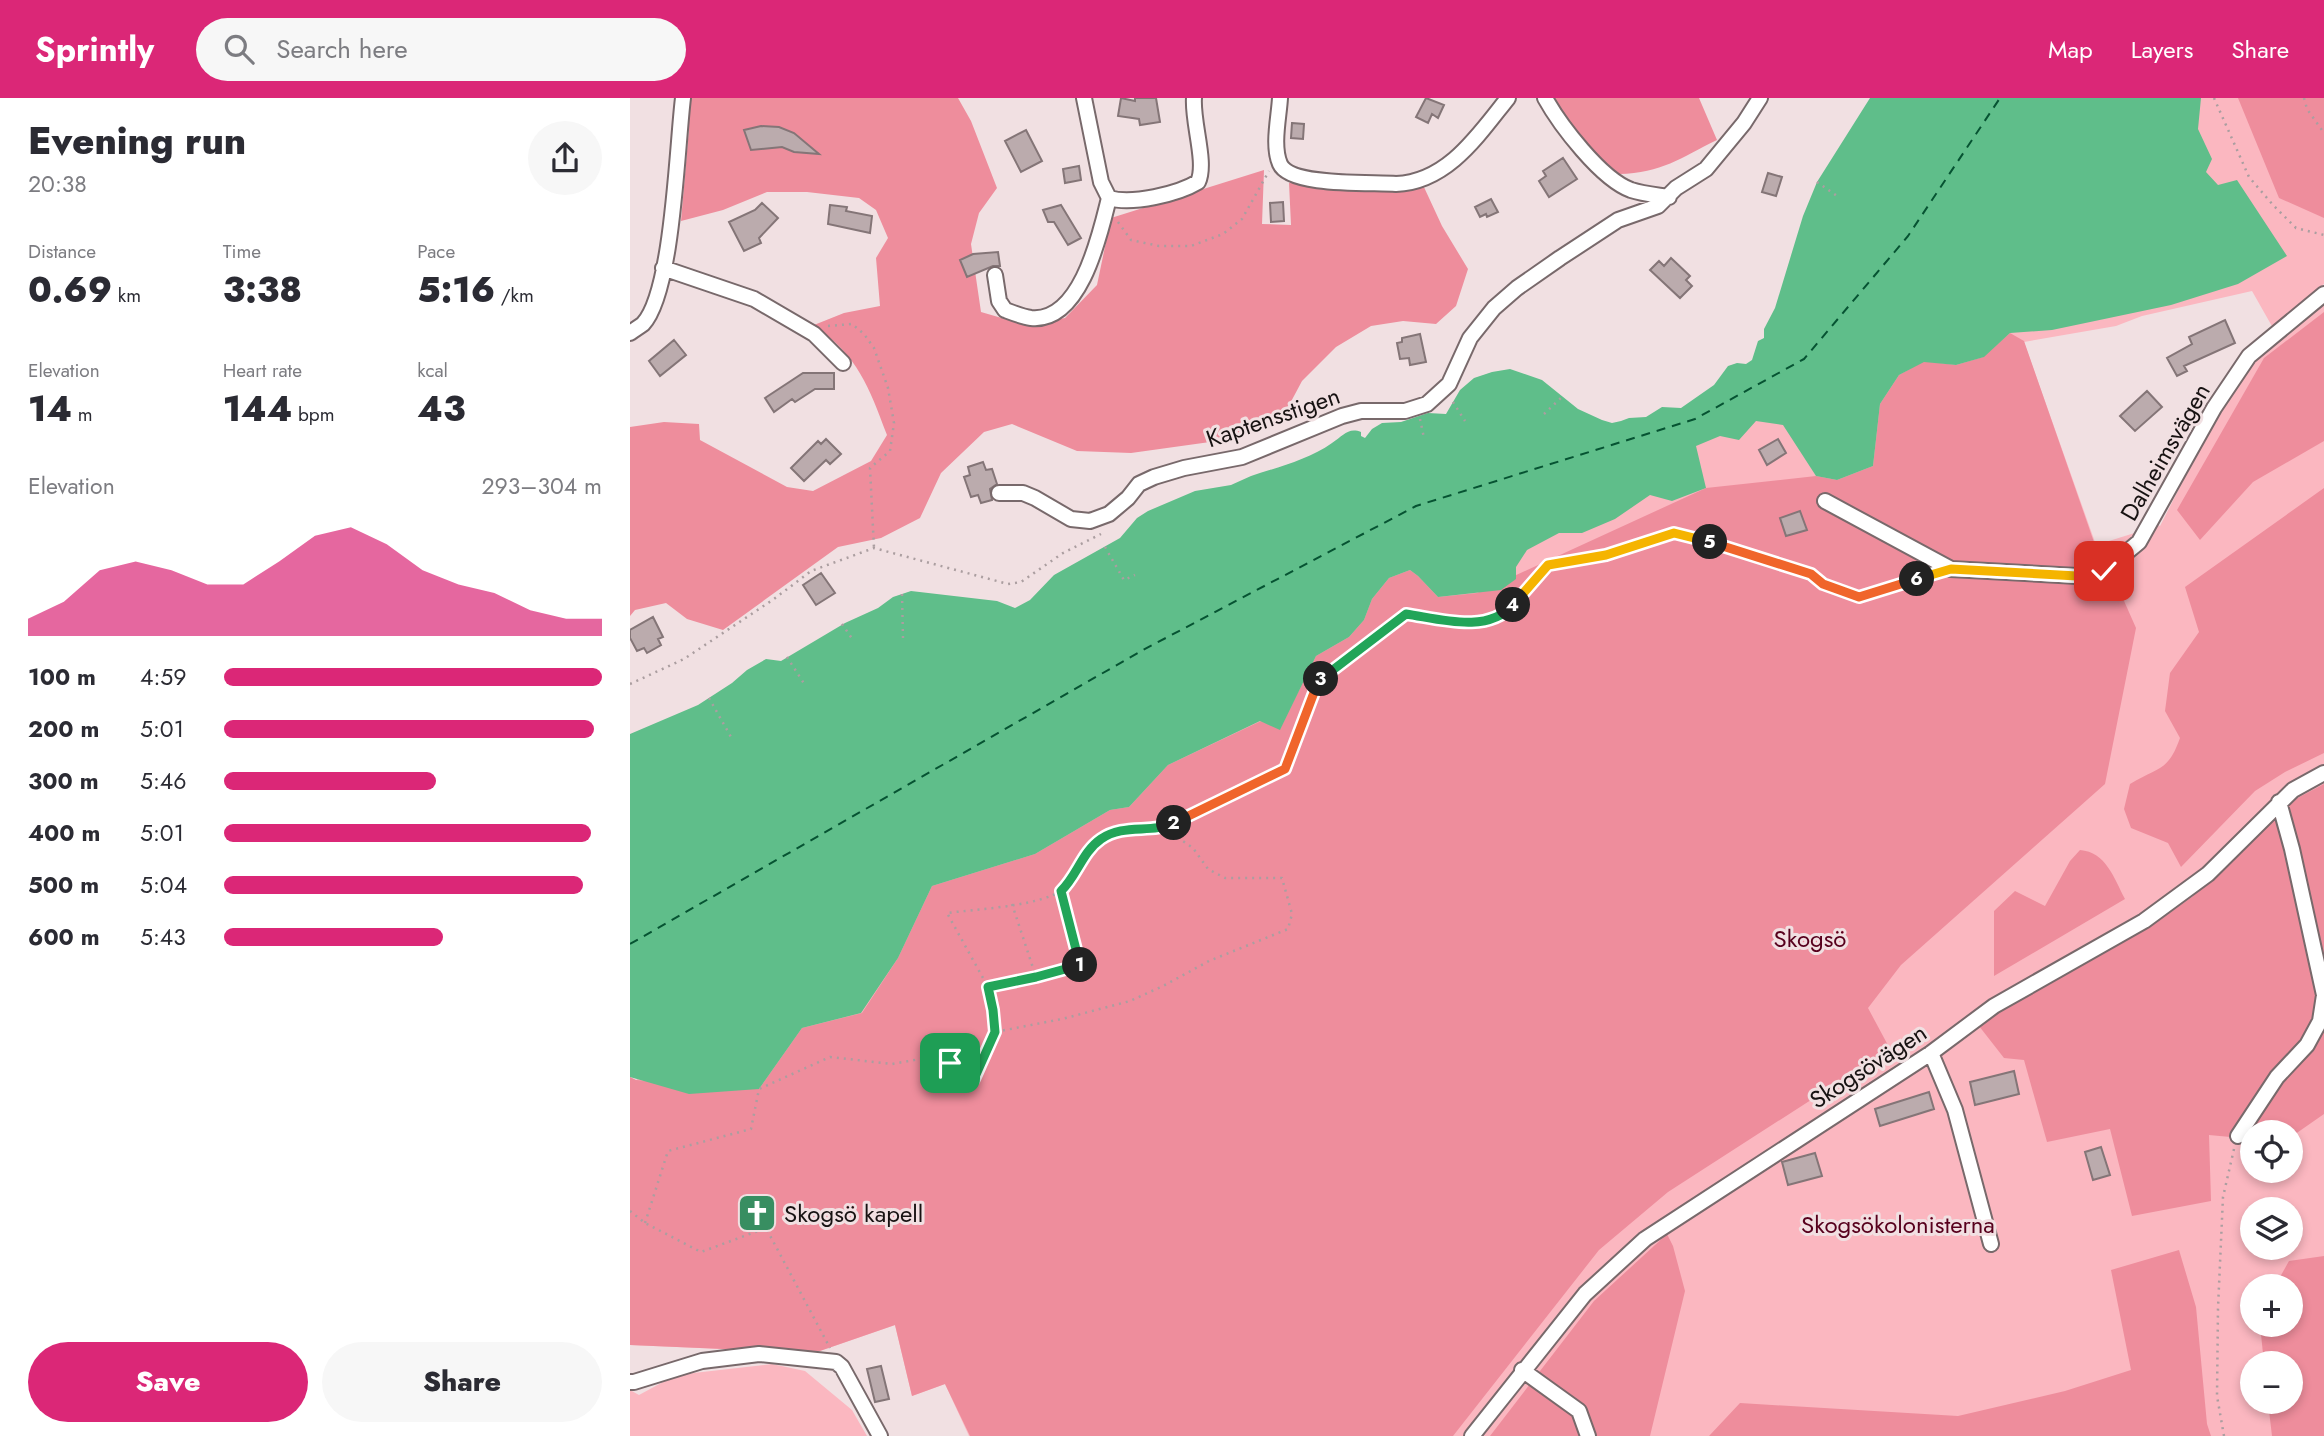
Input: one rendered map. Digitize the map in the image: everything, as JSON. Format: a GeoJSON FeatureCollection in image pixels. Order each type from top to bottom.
{"type":"FeatureCollection","features":[{"type":"Feature","properties":{"kind":"street"},"geometry":{"type":"LineString","coordinates":[[630,333],[644,323],[650,312],[663,268],[671,221],[683,98]]}},
{"type":"Feature","properties":{"kind":"street"},"geometry":{"type":"LineString","coordinates":[[995,275],[999,301],[1005,310],[1033,318],[1060,311],[1079,285],[1094,255],[1110,198],[1101,182],[1084,98]]}},
{"type":"Feature","properties":{"kind":"street"},"geometry":{"type":"LineString","coordinates":[[1110,198],[1146,198],[1198,182],[1201,167],[1194,123],[1194,98]]}},
{"type":"Feature","properties":{"kind":"street"},"geometry":{"type":"LineString","coordinates":[[1280,98],[1278,156],[1286,172],[1303,178],[1409,183],[1435,174],[1452,163],[1508,98]]}},
{"type":"Feature","properties":{"kind":"street"},"geometry":{"type":"LineString","coordinates":[[1545,98],[1577,143],[1617,182],[1629,189],[1668,197]]}},
{"type":"Feature","properties":{"kind":"street","name":"Kaptensstigen"},"geometry":{"type":"LineString","coordinates":[[999,493],[1023,493],[1071,519],[1090,522],[1110,514],[1139,484],[1154,477],[1184,468],[1242,457],[1342,416],[1361,411],[1405,411],[1427,404],[1449,384],[1480,323],[1517,288],[1618,220],[1658,206],[1676,188],[1706,169],[1744,123],[1760,98]]}},
{"type":"Feature","properties":{"kind":"street"},"geometry":{"type":"LineString","coordinates":[[663,268],[754,299],[814,334],[843,363]]}},
{"type":"Feature","properties":{"kind":"street","name":"Dalheimsvägen"},"geometry":{"type":"LineString","coordinates":[[1825,501],[1951,569],[2077,576],[2104,571],[2139,542],[2214,408],[2249,356],[2324,294]]}},
{"type":"Feature","properties":{"kind":"street","name":"Skogsövägen"},"geometry":{"type":"LineString","coordinates":[[1472,1436],[1585,1294],[1645,1239],[1931,1054],[1994,1006],[2144,921],[2207,874],[2293,790],[2324,773]]}},
{"type":"Feature","properties":{"kind":"street"},"geometry":{"type":"LineString","coordinates":[[2238,1136],[2277,1077],[2307,1045],[2320,1021],[2324,995],[2279,802]]}},
{"type":"Feature","properties":{"kind":"street"},"geometry":{"type":"LineString","coordinates":[[1931,1054],[1955,1110],[1991,1244]]}},
{"type":"Feature","properties":{"kind":"street"},"geometry":{"type":"LineString","coordinates":[[630,1382],[702,1361],[759,1354],[839,1364],[880,1436]]}},
{"type":"Feature","properties":{"kind":"street"},"geometry":{"type":"LineString","coordinates":[[1522,1370],[1579,1411],[1588,1436]]}},
{"type":"Feature","properties":{"kind":"path"},"geometry":{"type":"LineString","coordinates":[[2214,98],[2249,177],[2296,228],[2324,235]]}},
{"type":"Feature","properties":{"kind":"path"},"geometry":{"type":"LineString","coordinates":[[2304,98],[2307,109],[2324,133]]}},
{"type":"Feature","properties":{"kind":"path"},"geometry":{"type":"LineString","coordinates":[[1110,198],[1116,219],[1131,240],[1159,246],[1191,246],[1223,234],[1242,219],[1278,156]]}},
{"type":"Feature","properties":{"kind":"path"},"geometry":{"type":"LineString","coordinates":[[1817,182],[1840,198]]}},
{"type":"Feature","properties":{"kind":"path"},"geometry":{"type":"LineString","coordinates":[[800,324],[852,324],[874,348],[888,388],[894,422],[890,450],[870,468],[874,548]]}},
{"type":"Feature","properties":{"kind":"path"},"geometry":{"type":"LineString","coordinates":[[1544,414],[1562,397]]}},
{"type":"Feature","properties":{"kind":"path"},"geometry":{"type":"LineString","coordinates":[[1453,402],[1465,421]]}},
{"type":"Feature","properties":{"kind":"path"},"geometry":{"type":"LineString","coordinates":[[1420,416],[1424,438]]}},
{"type":"Feature","properties":{"kind":"path"},"geometry":{"type":"LineString","coordinates":[[630,684],[684,659],[811,571],[874,548],[1008,584],[1021,582],[1063,553],[1105,530]]}},
{"type":"Feature","properties":{"kind":"path"},"geometry":{"type":"LineString","coordinates":[[645,1223],[668,1151],[751,1129],[760,1089],[830,1057],[892,1065],[937,1056],[974,1079],[995,1032],[993,1010],[988,987],[947,913],[1053,895],[1061,891],[1090,849],[1101,838],[1134,827],[1164,828],[1285,769],[1318,682],[1406,614],[1469,624],[1506,613],[1548,565],[1606,555],[1674,533],[1811,574],[1823,584],[1859,597],[1951,569]]}},
{"type":"Feature","properties":{"kind":"path"},"geometry":{"type":"LineString","coordinates":[[1105,547],[1124,580],[1135,575]]}},
{"type":"Feature","properties":{"kind":"path"},"geometry":{"type":"LineString","coordinates":[[902,594],[903,638]]}},
{"type":"Feature","properties":{"kind":"path"},"geometry":{"type":"LineString","coordinates":[[842,624],[853,640]]}},
{"type":"Feature","properties":{"kind":"path"},"geometry":{"type":"LineString","coordinates":[[787,657],[804,685]]}},
{"type":"Feature","properties":{"kind":"path"},"geometry":{"type":"LineString","coordinates":[[709,698],[731,737]]}},
{"type":"Feature","properties":{"kind":"path"},"geometry":{"type":"LineString","coordinates":[[995,1032],[1062,1019],[1130,1001],[1209,961],[1288,929],[1292,914],[1282,878],[1225,878],[1208,869],[1193,848],[1164,828]]}},
{"type":"Feature","properties":{"kind":"path"},"geometry":{"type":"LineString","coordinates":[[988,987],[1081,964],[1061,891]]}},
{"type":"Feature","properties":{"kind":"path"},"geometry":{"type":"LineString","coordinates":[[1012,904],[1036,977]]}},
{"type":"Feature","properties":{"kind":"path"},"geometry":{"type":"LineString","coordinates":[[2224,1436],[2217,1396],[2223,1197],[2238,1136]]}},
{"type":"Feature","properties":{"kind":"path"},"geometry":{"type":"LineString","coordinates":[[630,1211],[645,1223],[701,1252],[766,1228],[839,1364]]}},
{"type":"Feature","properties":{"kind":"green space"},"geometry":{"type":"Polygon","coordinates":[[[690,98],[958,98],[971,121],[997,188],[979,213],[971,244],[981,312],[1026,325],[1065,318],[1097,285],[1111,218],[1264,170],[1262,224],[1291,225],[1289,183],[1423,185],[1442,226],[1468,269],[1456,306],[1436,324],[1403,321],[1371,326],[1336,347],[1302,381],[1286,411],[1260,425],[1210,442],[1131,453],[1077,451],[1012,424],[984,432],[941,473],[920,518],[881,538],[838,547],[723,630],[687,619],[666,603],[635,610],[630,616],[630,427],[664,422],[699,424],[700,440],[787,487],[813,491],[871,461],[887,435],[874,401],[852,361],[814,325],[844,313],[880,306],[876,258],[888,238],[876,210],[859,198],[807,192],[767,192],[723,210],[681,221],[690,98]]]}},
{"type":"Feature","properties":{"kind":"green space"},"geometry":{"type":"Polygon","coordinates":[[[1554,98],[1699,98],[1717,140],[1659,168],[1619,174],[1583,139],[1554,98]]]}},
{"type":"Feature","properties":{"kind":"green space","name":"Skogsö"},"geometry":{"type":"Polygon","coordinates":[[[2019,98],[2324,98],[2324,284],[2273,328],[2252,291],[2142,316],[2116,326],[2024,342],[2096,545],[2141,531],[2147,519],[2160,526],[2214,420],[2257,354],[2324,302],[2324,1436],[969,1436],[945,1384],[912,1396],[895,1325],[814,1353],[630,1345],[630,1077],[636,1080],[1202,620],[1695,419],[2019,98]]]}},
{"type":"Feature","properties":{"kind":"green space"},"geometry":{"type":"Polygon","coordinates":[[[2238,98],[2324,98],[2324,218],[2279,198],[2238,98]]]}},
{"type":"Feature","properties":{"kind":"green space"},"geometry":{"type":"Polygon","coordinates":[[[2324,312],[2324,441],[2253,482],[2200,540],[2177,510],[2264,358],[2324,312]]]}},
{"type":"Feature","properties":{"kind":"green space"},"geometry":{"type":"Polygon","coordinates":[[[2010,333],[2024,341],[2095,545],[2136,628],[2105,784],[1901,965],[1868,1008],[1890,1049],[1668,1192],[1599,1250],[1453,1436],[970,1436],[945,1384],[912,1396],[895,1325],[814,1353],[630,1345],[630,1077],[636,1080],[759,1089],[802,1028],[862,1013],[898,958],[932,886],[1035,854],[1110,810],[1129,807],[1168,765],[1261,721],[1280,729],[1316,656],[1349,637],[1364,620],[1372,599],[1389,578],[1410,570],[1438,597],[1477,593],[1706,488],[1816,476],[1837,480],[1873,466],[1880,404],[1899,375],[1924,361],[1956,365],[1983,357],[2010,333]]]}},
{"type":"Feature","properties":{"kind":"green space"},"geometry":{"type":"Polygon","coordinates":[[[2324,488],[2324,753],[2285,772],[2255,791],[2181,867],[2168,843],[2131,828],[2124,809],[2130,784],[2166,763],[2180,738],[2165,711],[2170,673],[2199,632],[2185,587],[2324,488]]]}},
{"type":"Feature","properties":{"kind":"green space"},"geometry":{"type":"Polygon","coordinates":[[[2324,784],[2324,1114],[2303,1129],[2303,1120],[2240,1120],[2240,1138],[2209,1135],[2211,1201],[2132,1216],[2110,1129],[2047,1142],[2024,1060],[2004,1058],[1979,1026],[2024,996],[2164,917],[2192,897],[2288,803],[2324,784]]]}},
{"type":"Feature","properties":{"kind":"green space"},"geometry":{"type":"Polygon","coordinates":[[[2080,850],[2103,861],[2125,899],[1994,976],[1994,911],[2015,891],[2045,906],[2070,861],[2080,850]]]}},
{"type":"Feature","properties":{"kind":"green space"},"geometry":{"type":"Polygon","coordinates":[[[1667,1234],[1673,1246],[1685,1291],[1650,1436],[1490,1436],[1594,1301],[1667,1234]]]}},
{"type":"Feature","properties":{"kind":"green space"},"geometry":{"type":"Polygon","coordinates":[[[2179,1250],[2196,1307],[2207,1424],[2211,1436],[1709,1436],[1740,1403],[1958,1416],[2065,1391],[2131,1370],[2111,1270],[2179,1250]]]}},
{"type":"Feature","properties":{"kind":"green space"},"geometry":{"type":"Polygon","coordinates":[[[2324,1256],[2324,1436],[2272,1436],[2269,1414],[2303,1414],[2303,1351],[2263,1351],[2261,1337],[2303,1337],[2303,1274],[2282,1274],[2289,1261],[2324,1256]]]}},
{"type":"Feature","properties":{"kind":"green space"},"geometry":{"type":"Polygon","coordinates":[[[772,1364],[805,1371],[852,1410],[867,1436],[630,1436],[630,1390],[639,1395],[676,1375],[772,1364]]]}},
{"type":"Feature","properties":{"kind":"shaded area"},"geometry":{"type":"Polygon","coordinates":[[[1870,98],[2201,98],[2198,129],[2212,159],[2206,172],[2218,185],[2237,180],[2287,256],[2238,284],[2171,305],[2052,330],[2010,333],[1984,357],[1956,365],[1924,362],[1899,375],[1880,404],[1873,466],[1837,480],[1816,476],[1783,425],[1756,421],[1739,440],[1720,436],[1696,446],[1706,488],[1672,501],[1650,495],[1615,519],[1582,533],[1559,533],[1527,550],[1516,567],[1516,579],[1501,590],[1438,597],[1410,570],[1389,578],[1372,599],[1364,620],[1349,637],[1316,656],[1280,730],[1260,721],[1168,765],[1129,807],[1110,810],[1035,854],[932,886],[898,958],[861,1013],[802,1028],[759,1089],[689,1094],[630,1077],[630,734],[698,705],[766,659],[781,661],[845,623],[878,608],[893,597],[911,591],[997,601],[1015,608],[1030,600],[1054,575],[1120,538],[1137,518],[1148,511],[1195,491],[1231,485],[1303,459],[1349,431],[1361,432],[1361,436],[1365,438],[1372,429],[1382,423],[1401,422],[1428,413],[1446,414],[1460,390],[1474,378],[1492,372],[1510,369],[1542,380],[1578,409],[1612,423],[1646,417],[1662,407],[1681,408],[1714,385],[1728,366],[1746,364],[1752,360],[1758,341],[1764,338],[1764,329],[1775,308],[1803,216],[1817,182],[1870,98]]]}},
{"type":"Feature","properties":{"kind":"building"},"geometry":{"type":"Polygon","coordinates":[[[1121,98],[1135,101],[1135,98],[1156,98],[1160,122],[1140,125],[1139,119],[1118,116],[1121,98]]]}},
{"type":"Feature","properties":{"kind":"building"},"geometry":{"type":"Polygon","coordinates":[[[1426,98],[1444,105],[1438,118],[1432,114],[1428,123],[1416,117],[1426,98]]]}},
{"type":"Feature","properties":{"kind":"building"},"geometry":{"type":"Polygon","coordinates":[[[1292,123],[1304,124],[1303,139],[1291,138],[1292,123]]]}},
{"type":"Feature","properties":{"kind":"building"},"geometry":{"type":"Polygon","coordinates":[[[761,126],[779,127],[794,133],[819,154],[794,152],[782,147],[751,150],[744,130],[761,126]]]}},
{"type":"Feature","properties":{"kind":"building"},"geometry":{"type":"Polygon","coordinates":[[[1026,130],[1042,161],[1021,172],[1005,141],[1026,130]]]}},
{"type":"Feature","properties":{"kind":"building"},"geometry":{"type":"Polygon","coordinates":[[[1563,158],[1577,179],[1549,197],[1539,181],[1546,176],[1543,171],[1563,158]]]}},
{"type":"Feature","properties":{"kind":"building"},"geometry":{"type":"Polygon","coordinates":[[[1079,166],[1081,180],[1065,183],[1063,169],[1079,166]]]}},
{"type":"Feature","properties":{"kind":"building"},"geometry":{"type":"Polygon","coordinates":[[[1768,173],[1782,177],[1776,196],[1762,192],[1768,173]]]}},
{"type":"Feature","properties":{"kind":"building"},"geometry":{"type":"Polygon","coordinates":[[[1491,199],[1498,212],[1480,217],[1475,207],[1491,199]]]}},
{"type":"Feature","properties":{"kind":"building"},"geometry":{"type":"Polygon","coordinates":[[[1283,202],[1284,221],[1271,222],[1270,203],[1283,202]]]}},
{"type":"Feature","properties":{"kind":"building"},"geometry":{"type":"Polygon","coordinates":[[[762,203],[778,218],[759,238],[761,243],[744,251],[729,222],[755,210],[762,203]]]}},
{"type":"Feature","properties":{"kind":"building"},"geometry":{"type":"Polygon","coordinates":[[[830,205],[847,207],[846,211],[872,216],[870,233],[828,224],[830,205]]]}},
{"type":"Feature","properties":{"kind":"building"},"geometry":{"type":"Polygon","coordinates":[[[1061,205],[1081,238],[1068,245],[1054,222],[1048,222],[1043,210],[1061,205]]]}},
{"type":"Feature","properties":{"kind":"building"},"geometry":{"type":"Polygon","coordinates":[[[998,252],[1000,266],[993,266],[967,277],[960,260],[973,254],[998,252]]]}},
{"type":"Feature","properties":{"kind":"building"},"geometry":{"type":"Polygon","coordinates":[[[1671,258],[1690,276],[1686,280],[1692,286],[1680,298],[1650,270],[1659,261],[1664,266],[1671,258]]]}},
{"type":"Feature","properties":{"kind":"building"},"geometry":{"type":"Polygon","coordinates":[[[2225,320],[2235,343],[2184,366],[2187,371],[2177,376],[2167,358],[2192,344],[2189,337],[2225,320]]]}},
{"type":"Feature","properties":{"kind":"building"},"geometry":{"type":"Polygon","coordinates":[[[1420,334],[1426,362],[1410,365],[1409,358],[1400,359],[1397,343],[1402,342],[1402,338],[1420,334]]]}},
{"type":"Feature","properties":{"kind":"building"},"geometry":{"type":"Polygon","coordinates":[[[674,340],[686,355],[660,376],[649,361],[674,340]]]}},
{"type":"Feature","properties":{"kind":"building"},"geometry":{"type":"Polygon","coordinates":[[[803,373],[834,373],[834,389],[815,389],[795,402],[792,399],[774,412],[765,398],[803,373]]]}},
{"type":"Feature","properties":{"kind":"building"},"geometry":{"type":"Polygon","coordinates":[[[2147,391],[2162,407],[2135,431],[2120,416],[2147,391]]]}},
{"type":"Feature","properties":{"kind":"building"},"geometry":{"type":"Polygon","coordinates":[[[826,439],[841,454],[830,464],[826,460],[804,481],[791,468],[818,441],[821,444],[826,439]]]}},
{"type":"Feature","properties":{"kind":"building"},"geometry":{"type":"Polygon","coordinates":[[[1778,439],[1786,453],[1767,465],[1759,450],[1778,439]]]}},
{"type":"Feature","properties":{"kind":"building"},"geometry":{"type":"Polygon","coordinates":[[[983,462],[986,470],[992,469],[997,484],[990,489],[992,500],[981,503],[978,495],[971,497],[964,477],[970,475],[968,467],[983,462]]]}},
{"type":"Feature","properties":{"kind":"building"},"geometry":{"type":"Polygon","coordinates":[[[1800,511],[1807,530],[1786,536],[1780,518],[1800,511]]]}},
{"type":"Feature","properties":{"kind":"building"},"geometry":{"type":"Polygon","coordinates":[[[821,573],[835,593],[816,605],[803,585],[821,573]]]}},
{"type":"Feature","properties":{"kind":"building"},"geometry":{"type":"Polygon","coordinates":[[[653,617],[663,637],[658,639],[661,645],[647,653],[644,648],[637,651],[630,638],[630,630],[653,617]]]}},
{"type":"Feature","properties":{"kind":"building"},"geometry":{"type":"Polygon","coordinates":[[[2014,1071],[2019,1094],[1975,1105],[1970,1082],[2014,1071]]]}},
{"type":"Feature","properties":{"kind":"building"},"geometry":{"type":"Polygon","coordinates":[[[1929,1092],[1934,1109],[1880,1126],[1875,1109],[1929,1092]]]}},
{"type":"Feature","properties":{"kind":"building"},"geometry":{"type":"Polygon","coordinates":[[[2101,1147],[2110,1175],[2093,1180],[2085,1152],[2101,1147]]]}},
{"type":"Feature","properties":{"kind":"building"},"geometry":{"type":"Polygon","coordinates":[[[1815,1153],[1822,1176],[1788,1185],[1782,1162],[1815,1153]]]}},
{"type":"Feature","properties":{"kind":"building","name":"Skogsö kapell"},"geometry":{"type":"Polygon","coordinates":[[[761,1199],[771,1217],[753,1226],[744,1209],[761,1199]]]}},
{"type":"Feature","properties":{"kind":"building"},"geometry":{"type":"Polygon","coordinates":[[[881,1366],[889,1399],[875,1402],[867,1369],[881,1366]]]}},
{"type":"Feature","properties":{"kind":"ferry route"},"geometry":{"type":"LineString","coordinates":[[630,944],[1143,650],[1416,506],[1695,419],[1804,359],[1908,236],[2000,98]]}},
{"type":"Feature","properties":{"kind":"place","name":"Skogsö kapell"},"geometry":{"type":"Point","coordinates":[757,1213]}},
{"type":"Feature","properties":{"kind":"route"},"geometry":{"type":"LineString","coordinates":[[950,1063],[974,1079],[995,1032],[988,987],[1075,968],[1081,964],[1061,891],[1082,859],[1101,838],[1134,827],[1164,828],[1285,769],[1318,682],[1406,614],[1469,624],[1506,613],[1548,565],[1606,555],[1674,533],[1811,574],[1823,584],[1859,597],[1951,569],[2077,576],[2104,571]]}},
{"type":"Feature","properties":{"kind":"park label","name":"Skogsökolonisterna"},"geometry":{"type":"Point","coordinates":[1898,1224]}}]}
